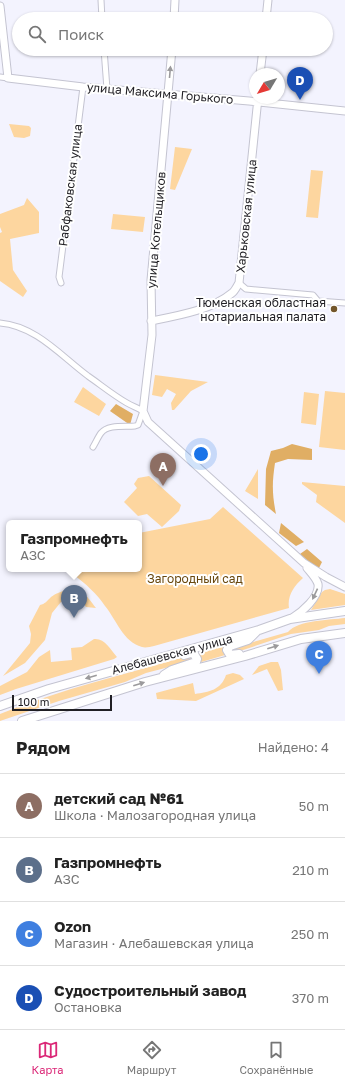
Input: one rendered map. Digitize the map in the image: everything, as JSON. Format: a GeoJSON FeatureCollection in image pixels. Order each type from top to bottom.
{"type":"FeatureCollection","features":[{"type":"Feature","properties":{"kind":"main road","name":"Алебашевская улица"},"geometry":{"type":"LineString","coordinates":[[0,706],[49,689],[259,630],[290,619],[343,612]]}},
{"type":"Feature","properties":{"kind":"main road"},"geometry":{"type":"LineString","coordinates":[[324,635],[332,630],[345,628]]}},
{"type":"Feature","properties":{"kind":"main road"},"geometry":{"type":"LineString","coordinates":[[245,656],[240,654],[230,655],[227,650],[230,646],[248,640],[259,630]]}},
{"type":"Feature","properties":{"kind":"main road","name":"Алебашевская улица"},"geometry":{"type":"LineString","coordinates":[[22,721],[145,682],[245,656],[301,639],[345,633]]}},
{"type":"Feature","properties":{"kind":"main road"},"geometry":{"type":"LineString","coordinates":[[158,679],[172,670],[196,662],[197,659],[194,654],[191,653],[178,656],[170,655]]}},
{"type":"Feature","properties":{"kind":"street"},"geometry":{"type":"LineString","coordinates":[[101,0],[102,12]]}},
{"type":"Feature","properties":{"kind":"street"},"geometry":{"type":"LineString","coordinates":[[174,12],[175,0]]}},
{"type":"Feature","properties":{"kind":"street"},"geometry":{"type":"LineString","coordinates":[[267,12],[268,0]]}},
{"type":"Feature","properties":{"kind":"street"},"geometry":{"type":"LineString","coordinates":[[0,6],[4,78]]}},
{"type":"Feature","properties":{"kind":"street"},"geometry":{"type":"LineString","coordinates":[[105,56],[107,89]]}},
{"type":"Feature","properties":{"kind":"street","name":"улица Котельщиков"},"geometry":{"type":"LineString","coordinates":[[143,412],[152,336],[151,280],[171,56]]}},
{"type":"Feature","properties":{"kind":"street"},"geometry":{"type":"LineString","coordinates":[[261,68],[262,56]]}},
{"type":"Feature","properties":{"kind":"street","name":"улица Максима Горького"},"geometry":{"type":"LineString","coordinates":[[4,78],[168,95],[249,100]]}},
{"type":"Feature","properties":{"kind":"street","name":"Рабфаковская улица"},"geometry":{"type":"LineString","coordinates":[[61,283],[59,277],[82,87]]}},
{"type":"Feature","properties":{"kind":"street","name":"улица Максима Горького"},"geometry":{"type":"LineString","coordinates":[[285,103],[345,111]]}},
{"type":"Feature","properties":{"kind":"street","name":"Харьковская улица"},"geometry":{"type":"LineString","coordinates":[[151,321],[188,313],[224,299],[233,292],[239,283],[258,104]]}},
{"type":"Feature","properties":{"kind":"street"},"geometry":{"type":"LineString","coordinates":[[239,283],[246,288],[313,294],[318,301],[345,304]]}},
{"type":"Feature","properties":{"kind":"street"},"geometry":{"type":"LineString","coordinates":[[0,323],[18,326],[30,332],[108,390],[143,412],[148,422],[304,563],[345,587]]}},
{"type":"Feature","properties":{"kind":"street"},"geometry":{"type":"LineString","coordinates":[[93,447],[101,432],[105,429],[138,425],[143,412]]}},
{"type":"Feature","properties":{"kind":"street"},"geometry":{"type":"LineString","coordinates":[[290,619],[300,613],[307,606],[318,590],[318,584],[315,578],[304,563]]}},
{"type":"Feature","properties":{"kind":"green space"},"geometry":{"type":"Polygon","coordinates":[[[9,124],[29,126],[31,128],[30,136],[24,138],[14,137],[9,124]]]}},
{"type":"Feature","properties":{"kind":"green space"},"geometry":{"type":"Polygon","coordinates":[[[175,147],[192,149],[175,190],[170,189],[175,147]]]}},
{"type":"Feature","properties":{"kind":"green space"},"geometry":{"type":"Polygon","coordinates":[[[311,170],[323,171],[318,218],[306,217],[311,170]]]}},
{"type":"Feature","properties":{"kind":"green space"},"geometry":{"type":"Polygon","coordinates":[[[27,198],[39,212],[39,233],[10,239],[13,270],[27,291],[23,297],[0,281],[0,233],[2,232],[0,227],[0,214],[24,205],[27,198]]]}},
{"type":"Feature","properties":{"kind":"green space"},"geometry":{"type":"Polygon","coordinates":[[[113,214],[145,217],[143,232],[111,229],[113,214]]]}},
{"type":"Feature","properties":{"kind":"green space"},"geometry":{"type":"Polygon","coordinates":[[[155,375],[208,382],[191,391],[174,410],[172,410],[171,403],[176,394],[167,389],[162,397],[152,395],[155,375]]]}},
{"type":"Feature","properties":{"kind":"green space"},"geometry":{"type":"Polygon","coordinates":[[[83,387],[106,404],[99,416],[74,402],[83,387]]]}},
{"type":"Feature","properties":{"kind":"green space"},"geometry":{"type":"Polygon","coordinates":[[[325,391],[345,393],[345,450],[319,447],[325,391]]]}},
{"type":"Feature","properties":{"kind":"green space"},"geometry":{"type":"Polygon","coordinates":[[[304,392],[319,394],[316,425],[301,423],[304,392]]]}},
{"type":"Feature","properties":{"kind":"green space"},"geometry":{"type":"Polygon","coordinates":[[[258,469],[258,499],[245,491],[258,469]]]}},
{"type":"Feature","properties":{"kind":"green space"},"geometry":{"type":"Polygon","coordinates":[[[149,476],[181,505],[179,511],[162,527],[147,514],[138,516],[124,502],[137,488],[134,484],[138,478],[149,476]]]}},
{"type":"Feature","properties":{"kind":"green space"},"geometry":{"type":"Polygon","coordinates":[[[302,482],[345,486],[345,523],[316,502],[317,495],[302,484],[302,482]]]}},
{"type":"Feature","properties":{"kind":"green space","name":"Загородный сад"},"geometry":{"type":"Polygon","coordinates":[[[223,507],[303,578],[290,595],[289,608],[154,646],[143,647],[135,644],[120,630],[109,611],[98,597],[74,575],[78,572],[142,572],[142,532],[210,519],[223,507]]]}},
{"type":"Feature","properties":{"kind":"green space"},"geometry":{"type":"Polygon","coordinates":[[[70,589],[85,595],[96,608],[86,607],[82,600],[78,598],[61,602],[52,613],[45,640],[25,663],[3,676],[30,643],[31,634],[29,626],[40,605],[45,603],[55,594],[70,589]]]}},
{"type":"Feature","properties":{"kind":"green space"},"geometry":{"type":"Polygon","coordinates":[[[330,589],[345,594],[345,605],[311,610],[322,592],[330,589]]]}},
{"type":"Feature","properties":{"kind":"green space"},"geometry":{"type":"Polygon","coordinates":[[[345,618],[345,624],[291,634],[234,653],[229,649],[288,632],[299,625],[306,623],[345,618]]]}},
{"type":"Feature","properties":{"kind":"green space"},"geometry":{"type":"Polygon","coordinates":[[[94,639],[104,642],[117,657],[0,695],[0,686],[27,672],[39,657],[50,650],[51,662],[72,660],[71,648],[82,647],[94,639]]]}},
{"type":"Feature","properties":{"kind":"green space"},"geometry":{"type":"Polygon","coordinates":[[[224,646],[225,655],[198,663],[198,654],[224,646]]]}},
{"type":"Feature","properties":{"kind":"green space"},"geometry":{"type":"Polygon","coordinates":[[[191,655],[193,656],[192,661],[146,673],[125,682],[59,701],[0,721],[0,714],[23,705],[94,682],[191,655]]]}},
{"type":"Feature","properties":{"kind":"green space"},"geometry":{"type":"Polygon","coordinates":[[[271,662],[278,662],[281,670],[283,690],[278,691],[267,669],[252,675],[259,666],[271,662]]]}},
{"type":"Feature","properties":{"kind":"green space"},"geometry":{"type":"Polygon","coordinates":[[[233,673],[240,675],[244,679],[196,701],[157,699],[156,693],[193,683],[195,694],[210,691],[221,684],[226,675],[233,673]]]}},
{"type":"Feature","properties":{"kind":"shaded area"},"geometry":{"type":"Polygon","coordinates":[[[116,404],[133,414],[130,425],[110,411],[116,404]]]}},
{"type":"Feature","properties":{"kind":"shaded area"},"geometry":{"type":"Polygon","coordinates":[[[292,444],[312,449],[312,460],[288,459],[275,463],[273,488],[276,514],[265,505],[266,469],[271,451],[292,444]]]}},
{"type":"Feature","properties":{"kind":"shaded area"},"geometry":{"type":"Polygon","coordinates":[[[281,523],[304,542],[296,546],[279,533],[281,523]]]}},
{"type":"Feature","properties":{"kind":"shaded area"},"geometry":{"type":"Polygon","coordinates":[[[307,549],[322,562],[318,570],[300,554],[307,549]]]}},
{"type":"Feature","properties":{"kind":"place","name":"Судостроительный завод"},"geometry":{"type":"Point","coordinates":[300,100]}},
{"type":"Feature","properties":{"kind":"place","name":"Тюменская областная нотариальная палата"},"geometry":{"type":"Point","coordinates":[334,309]}},
{"type":"Feature","properties":{"kind":"place","name":"детский сад №61"},"geometry":{"type":"Point","coordinates":[163,486]}},
{"type":"Feature","properties":{"kind":"place","name":"Газпромнефть"},"geometry":{"type":"Point","coordinates":[74,618]}},
{"type":"Feature","properties":{"kind":"place","name":"Ozon"},"geometry":{"type":"Point","coordinates":[319,674]}}]}
